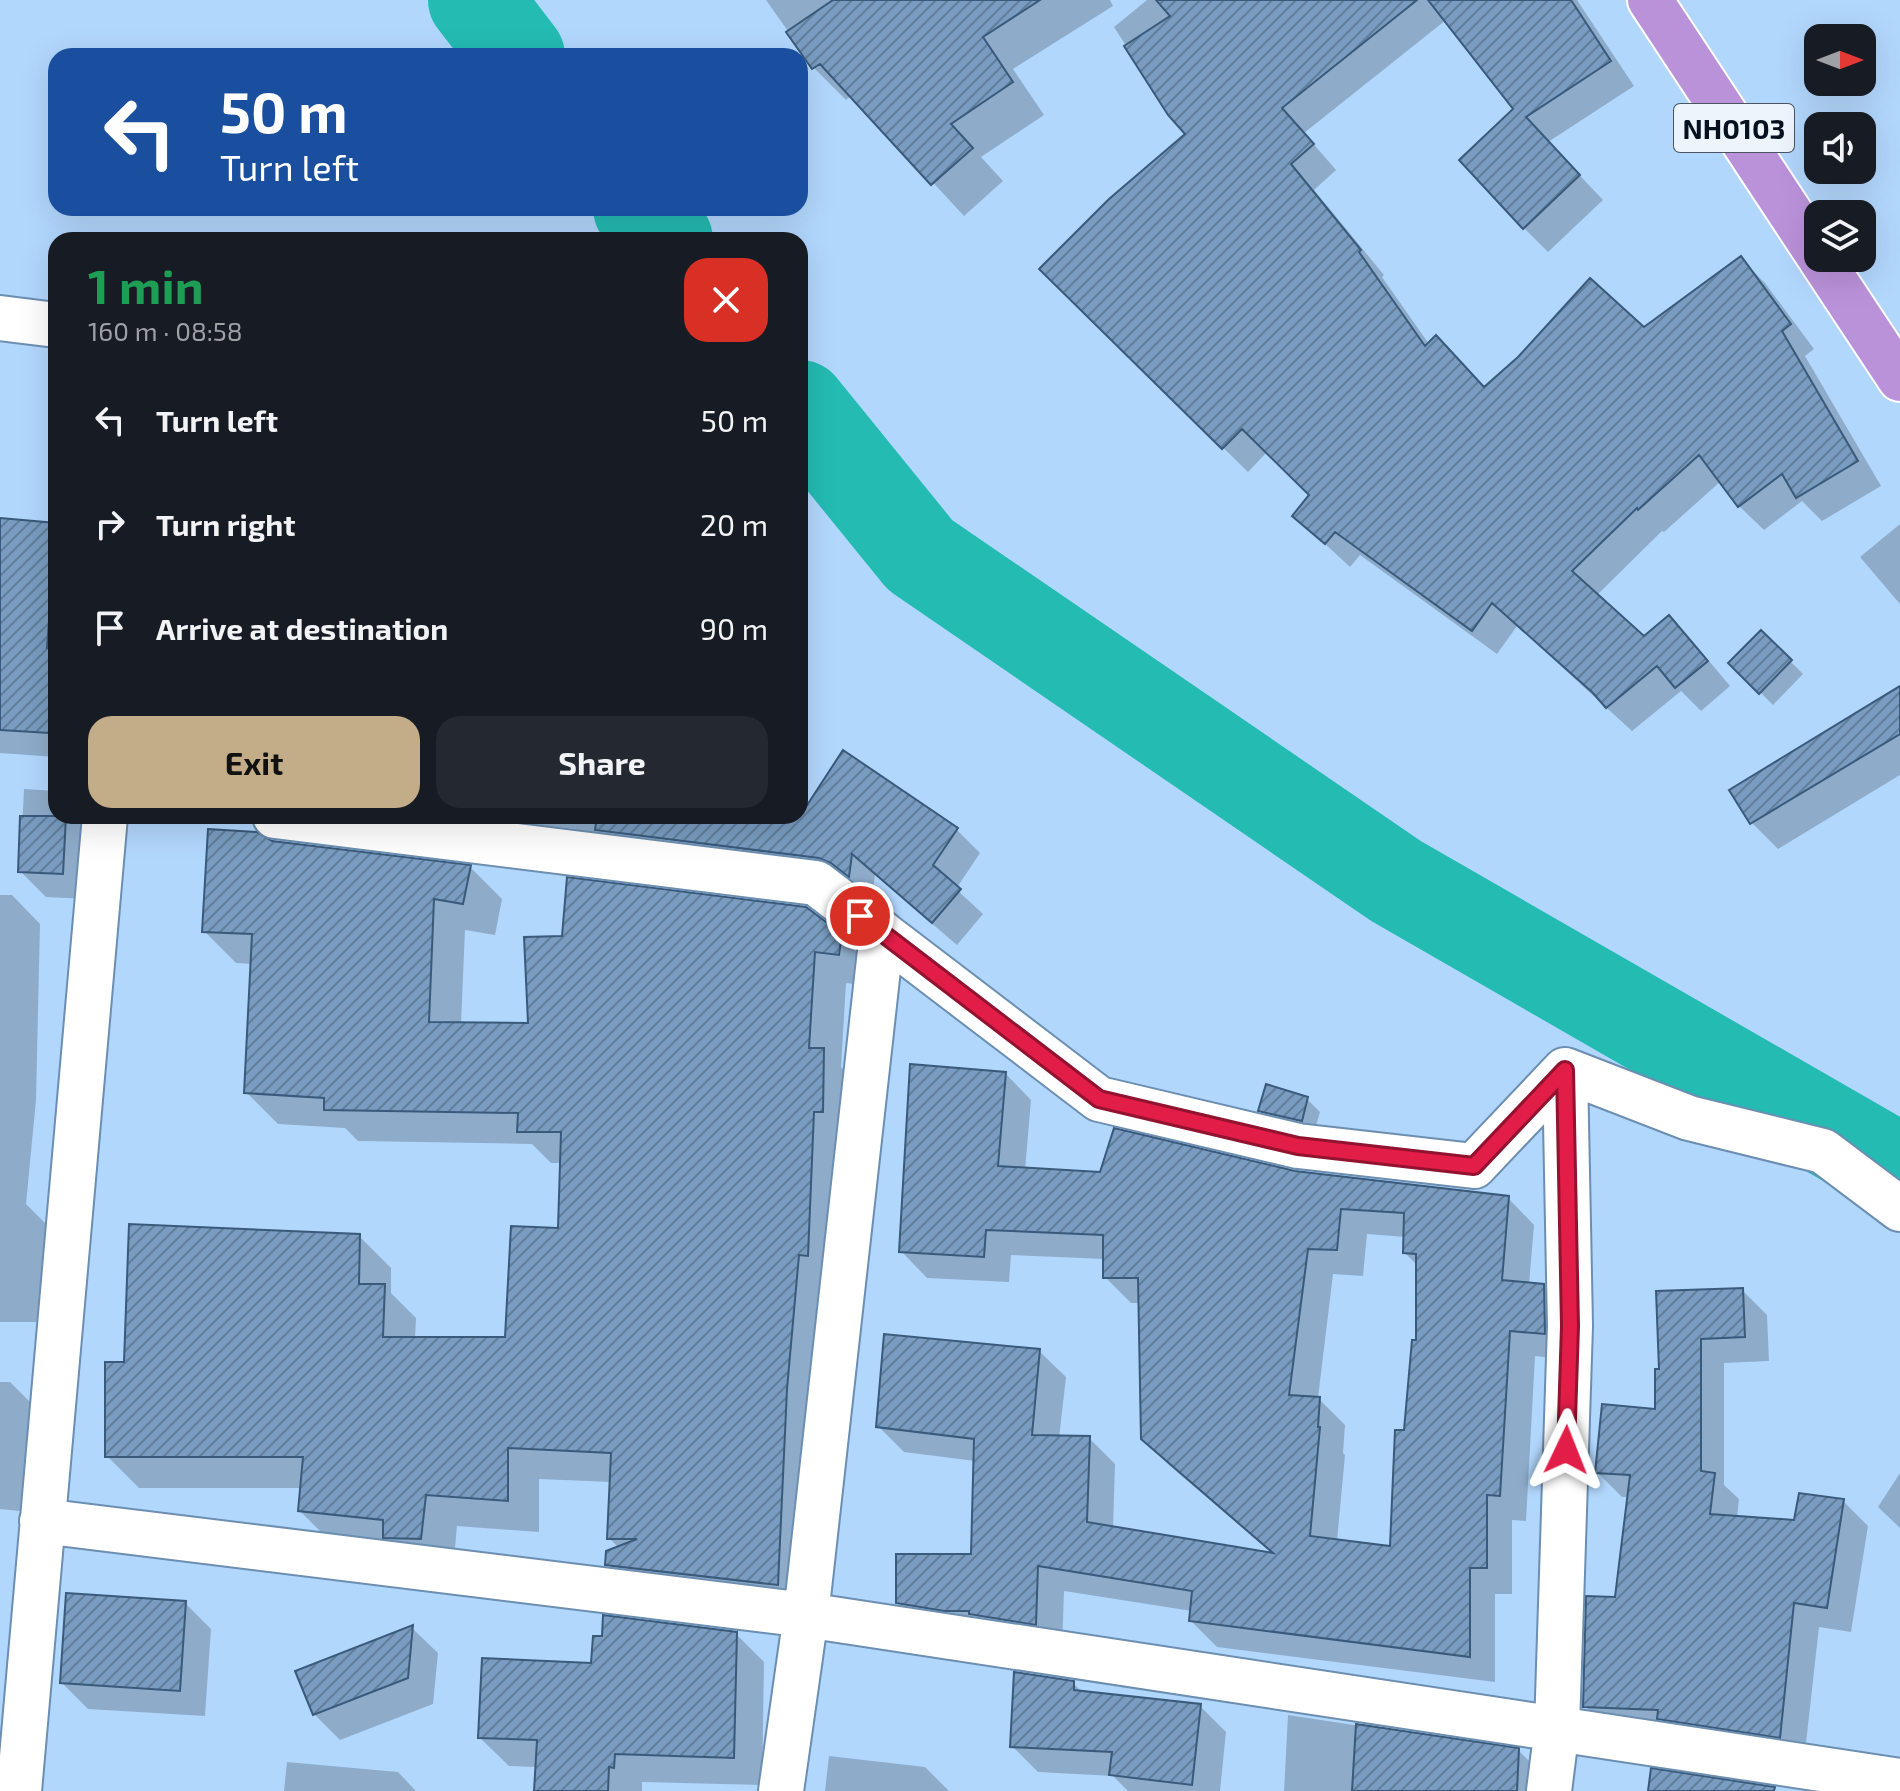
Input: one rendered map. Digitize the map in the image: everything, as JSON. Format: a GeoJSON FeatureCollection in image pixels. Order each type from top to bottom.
{"type":"FeatureCollection","features":[{"type":"Feature","properties":{"kind":"highway","name":"NH0103"},"geometry":{"type":"LineString","coordinates":[[1650,0],[1804,234]]}},
{"type":"Feature","properties":{"kind":"highway","name":"NH0103"},"geometry":{"type":"LineString","coordinates":[[1829,272],[1900,379]]}},
{"type":"Feature","properties":{"kind":"street"},"geometry":{"type":"LineString","coordinates":[[0,318],[48,324]]}},
{"type":"Feature","properties":{"kind":"street"},"geometry":{"type":"LineString","coordinates":[[19,1791],[104,824]]}},
{"type":"Feature","properties":{"kind":"street"},"geometry":{"type":"LineString","coordinates":[[340,824],[816,883],[1099,1099],[1298,1146],[1474,1166],[1565,1070]]}},
{"type":"Feature","properties":{"kind":"street"},"geometry":{"type":"LineString","coordinates":[[781,1791],[806,1615],[882,933]]}},
{"type":"Feature","properties":{"kind":"street"},"geometry":{"type":"LineString","coordinates":[[1565,1070],[1689,1118],[1823,1151],[1900,1209]]}},
{"type":"Feature","properties":{"kind":"street"},"geometry":{"type":"LineString","coordinates":[[1549,1791],[1557,1728],[1570,1326],[1565,1070]]}},
{"type":"Feature","properties":{"kind":"street"},"geometry":{"type":"LineString","coordinates":[[42,1521],[806,1615],[1900,1781]]}},
{"type":"Feature","properties":{"kind":"building"},"geometry":{"type":"Polygon","coordinates":[[[833,0],[1040,0],[983,37],[1013,82],[951,124],[973,148],[931,185],[820,64],[812,69],[808,63],[808,48],[797,48],[786,32],[833,0]]]}},
{"type":"Feature","properties":{"kind":"building"},"geometry":{"type":"Polygon","coordinates":[[[1156,0],[1417,0],[1282,108],[1314,144],[1291,164],[1361,250],[1359,252],[1425,346],[1436,335],[1484,387],[1518,357],[1590,278],[1644,327],[1741,256],[1791,324],[1782,331],[1858,461],[1796,498],[1782,474],[1738,507],[1699,455],[1637,508],[1572,571],[1644,636],[1669,615],[1708,661],[1675,688],[1657,666],[1606,708],[1492,603],[1472,631],[1335,532],[1325,544],[1292,516],[1309,495],[1242,429],[1222,449],[1039,269],[1109,199],[1185,134],[1168,115],[1124,46],[1170,16],[1156,0]]]}},
{"type":"Feature","properties":{"kind":"building"},"geometry":{"type":"Polygon","coordinates":[[[1428,0],[1571,0],[1611,61],[1526,117],[1580,175],[1523,229],[1459,160],[1513,109],[1428,0]]]}},
{"type":"Feature","properties":{"kind":"building"},"geometry":{"type":"Polygon","coordinates":[[[0,518],[48,522],[48,733],[0,730],[0,518]]]}},
{"type":"Feature","properties":{"kind":"building"},"geometry":{"type":"Polygon","coordinates":[[[1761,630],[1792,660],[1759,694],[1728,663],[1761,630]]]}},
{"type":"Feature","properties":{"kind":"building"},"geometry":{"type":"Polygon","coordinates":[[[1900,686],[1900,734],[1750,824],[1729,790],[1900,686]]]}},
{"type":"Feature","properties":{"kind":"building"},"geometry":{"type":"Polygon","coordinates":[[[843,750],[958,828],[933,865],[961,889],[932,923],[852,854],[849,877],[819,858],[595,830],[596,824],[808,824],[808,804],[843,750]]]}},
{"type":"Feature","properties":{"kind":"building"},"geometry":{"type":"Polygon","coordinates":[[[20,816],[48,816],[48,824],[66,824],[63,874],[18,872],[20,816]]]}},
{"type":"Feature","properties":{"kind":"building"},"geometry":{"type":"Polygon","coordinates":[[[208,829],[257,832],[272,841],[471,865],[463,904],[434,899],[429,1022],[528,1023],[524,937],[562,936],[567,877],[806,907],[842,934],[839,955],[815,952],[809,1048],[824,1048],[823,1112],[814,1112],[808,1256],[799,1255],[787,1389],[778,1585],[605,1565],[606,1551],[637,1539],[607,1539],[611,1453],[508,1448],[508,1501],[426,1495],[421,1539],[383,1538],[383,1520],[298,1511],[303,1457],[105,1457],[105,1362],[124,1362],[129,1224],[360,1234],[359,1284],[385,1284],[383,1337],[505,1337],[511,1226],[558,1228],[561,1132],[517,1132],[518,1113],[324,1110],[324,1098],[244,1093],[252,934],[202,932],[208,829]]]}},
{"type":"Feature","properties":{"kind":"building"},"geometry":{"type":"Polygon","coordinates":[[[910,1064],[1006,1072],[998,1166],[1100,1172],[1114,1128],[1295,1171],[1509,1196],[1502,1280],[1544,1284],[1545,1334],[1510,1331],[1500,1496],[1487,1495],[1487,1568],[1470,1568],[1470,1657],[1189,1621],[1192,1591],[1038,1566],[1036,1625],[969,1614],[969,1611],[944,1611],[896,1603],[896,1554],[971,1554],[974,1439],[876,1427],[884,1334],[1040,1349],[1032,1435],[1090,1436],[1087,1522],[1273,1553],[1141,1439],[1138,1278],[1103,1278],[1103,1235],[986,1230],[984,1257],[899,1252],[910,1064]],[[1341,1209],[1337,1250],[1308,1249],[1289,1395],[1320,1397],[1310,1536],[1390,1546],[1395,1430],[1404,1430],[1412,1340],[1416,1340],[1416,1254],[1403,1253],[1404,1213],[1341,1209]]]}},
{"type":"Feature","properties":{"kind":"building"},"geometry":{"type":"Polygon","coordinates":[[[1266,1084],[1308,1097],[1302,1121],[1258,1111],[1266,1084]]]}},
{"type":"Feature","properties":{"kind":"building"},"geometry":{"type":"Polygon","coordinates":[[[1743,1288],[1745,1337],[1701,1339],[1701,1471],[1715,1473],[1710,1514],[1794,1520],[1799,1493],[1844,1499],[1827,1608],[1794,1603],[1780,1738],[1657,1719],[1658,1710],[1583,1707],[1586,1596],[1615,1597],[1630,1475],[1595,1473],[1602,1404],[1655,1409],[1655,1369],[1659,1369],[1656,1291],[1743,1288]]]}},
{"type":"Feature","properties":{"kind":"building"},"geometry":{"type":"Polygon","coordinates":[[[66,1593],[186,1601],[180,1691],[60,1683],[66,1593]]]}},
{"type":"Feature","properties":{"kind":"building"},"geometry":{"type":"Polygon","coordinates":[[[603,1615],[737,1632],[734,1758],[615,1754],[614,1768],[609,1767],[608,1791],[534,1791],[537,1740],[478,1738],[482,1658],[591,1663],[593,1636],[602,1636],[603,1615]]]}},
{"type":"Feature","properties":{"kind":"building"},"geometry":{"type":"Polygon","coordinates":[[[413,1625],[408,1678],[313,1715],[295,1671],[413,1625]]]}},
{"type":"Feature","properties":{"kind":"building"},"geometry":{"type":"Polygon","coordinates":[[[1014,1672],[1074,1681],[1074,1690],[1201,1704],[1192,1785],[1109,1775],[1112,1752],[1010,1747],[1014,1672]]]}},
{"type":"Feature","properties":{"kind":"building"},"geometry":{"type":"Polygon","coordinates":[[[1356,1724],[1519,1748],[1517,1791],[1352,1791],[1356,1724]]]}},
{"type":"Feature","properties":{"kind":"building"},"geometry":{"type":"Polygon","coordinates":[[[1651,1768],[1775,1787],[1774,1791],[1648,1791],[1651,1768]]]}},
{"type":"Feature","properties":{"kind":"waterway"},"geometry":{"type":"LineString","coordinates":[[475,0],[512,48]]}},
{"type":"Feature","properties":{"kind":"waterway"},"geometry":{"type":"LineString","coordinates":[[646,216],[660,232]]}},
{"type":"Feature","properties":{"kind":"waterway"},"geometry":{"type":"LineString","coordinates":[[808,417],[920,555],[1396,881],[1900,1171]]}},
{"type":"Feature","properties":{"kind":"route"},"geometry":{"type":"LineString","coordinates":[[860,916],[1099,1099],[1298,1146],[1474,1166],[1565,1070],[1570,1326],[1566,1450]]}}]}
